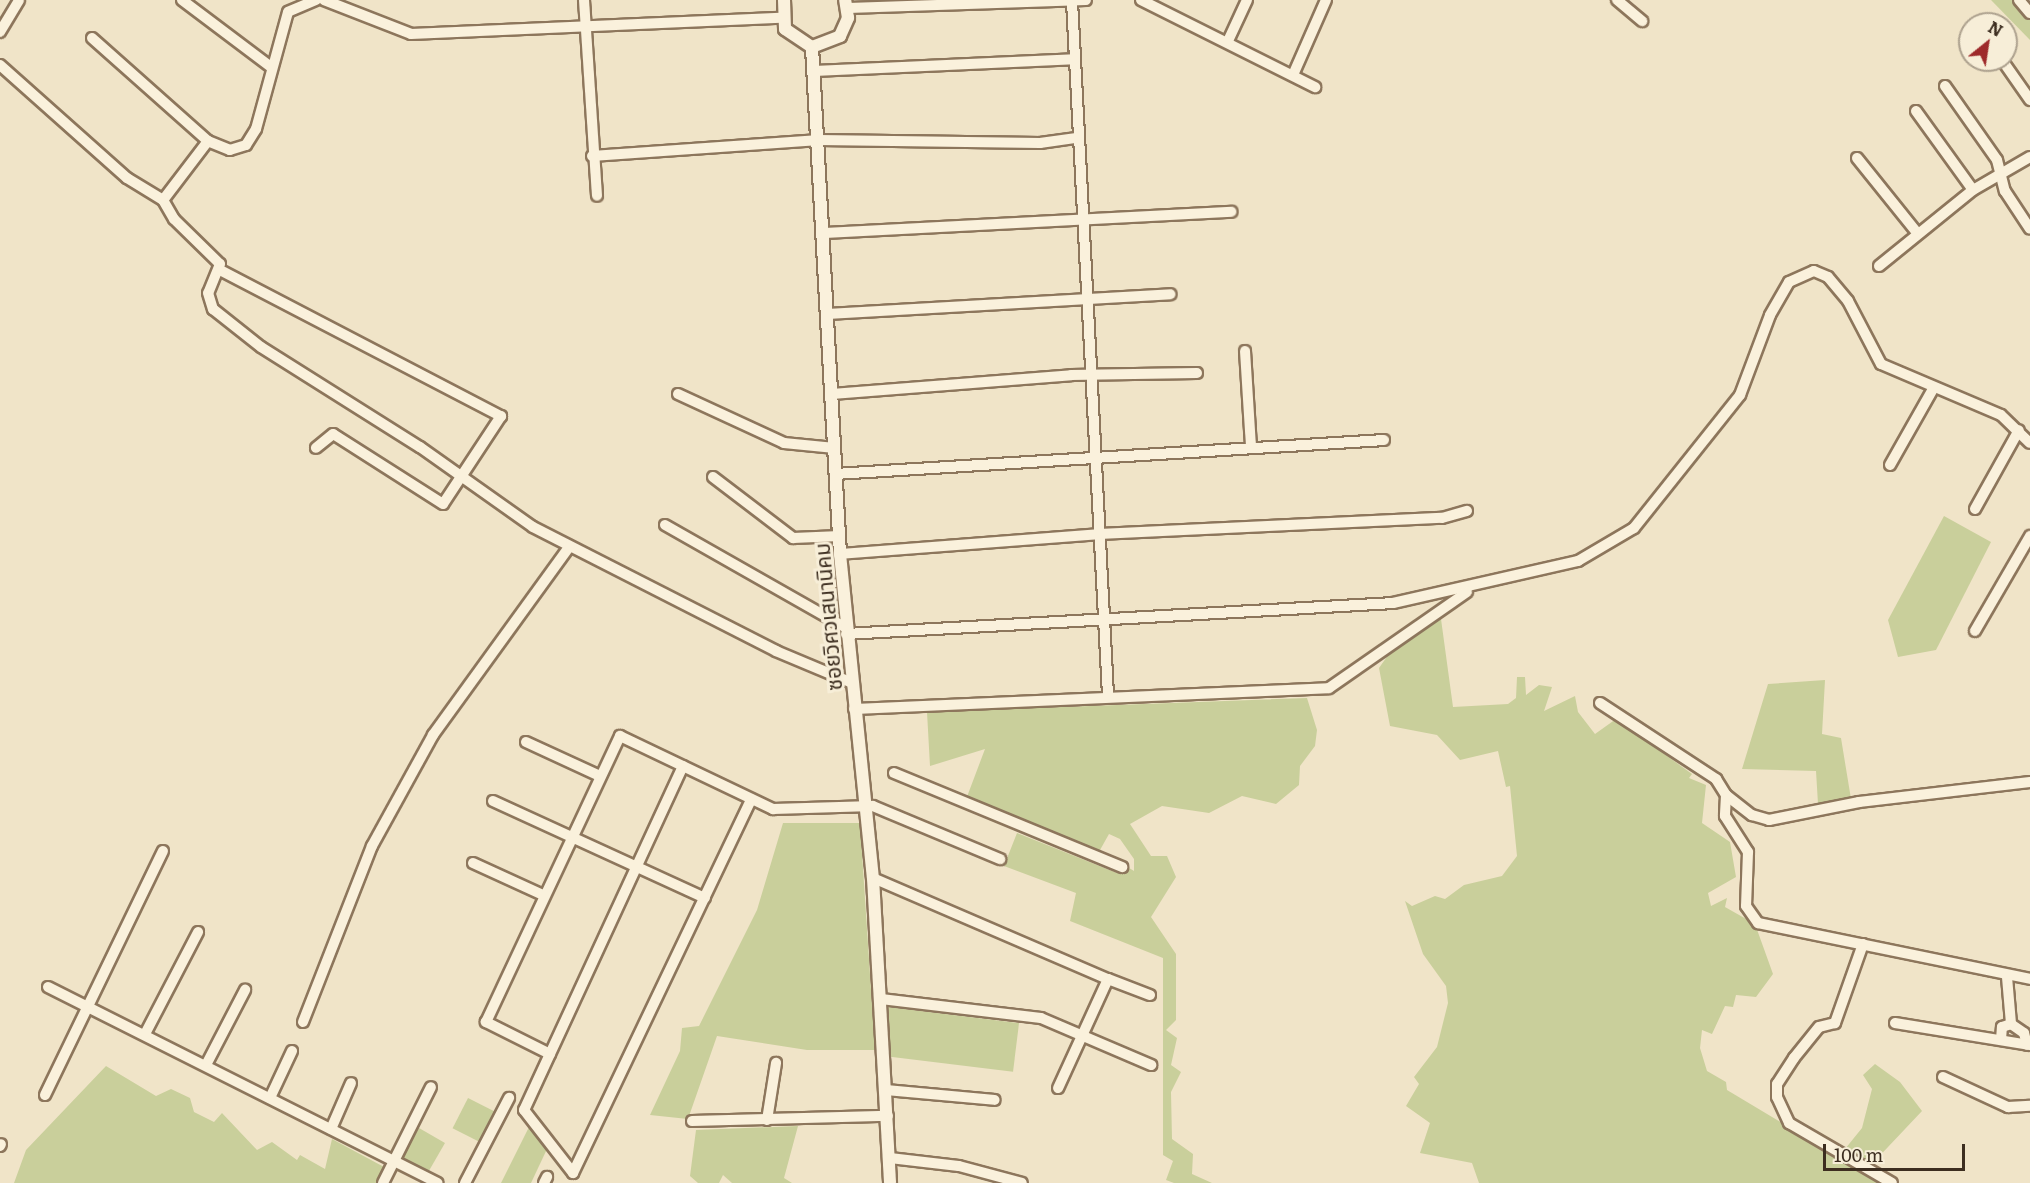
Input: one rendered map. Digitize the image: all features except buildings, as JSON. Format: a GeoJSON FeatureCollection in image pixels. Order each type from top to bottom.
{"type":"FeatureCollection","features":[{"type":"Feature","properties":{"kind":"street"},"geometry":{"type":"LineString","coordinates":[[0,32],[19,0]]}},
{"type":"Feature","properties":{"kind":"street"},"geometry":{"type":"LineString","coordinates":[[182,0],[271,66]]}},
{"type":"Feature","properties":{"kind":"street"},"geometry":{"type":"LineString","coordinates":[[92,38],[208,141],[230,150],[246,145],[256,129],[271,66],[288,12],[316,0]]}},
{"type":"Feature","properties":{"kind":"street"},"geometry":{"type":"LineString","coordinates":[[324,0],[411,34],[781,18]]}},
{"type":"Feature","properties":{"kind":"street"},"geometry":{"type":"LineString","coordinates":[[584,0],[592,156],[597,196]]}},
{"type":"Feature","properties":{"kind":"street"},"geometry":{"type":"LineString","coordinates":[[784,0],[781,18],[792,38],[812,47],[840,36],[847,4],[1086,0]]}},
{"type":"Feature","properties":{"kind":"street"},"geometry":{"type":"LineString","coordinates":[[1228,41],[1247,0]]}},
{"type":"Feature","properties":{"kind":"street"},"geometry":{"type":"LineString","coordinates":[[1293,75],[1326,0]]}},
{"type":"Feature","properties":{"kind":"street"},"geometry":{"type":"LineString","coordinates":[[1617,0],[1642,21]]}},
{"type":"Feature","properties":{"kind":"street"},"geometry":{"type":"LineString","coordinates":[[2019,0],[2030,13]]}},
{"type":"Feature","properties":{"kind":"street"},"geometry":{"type":"LineString","coordinates":[[1072,1],[1075,138],[1108,695]]}},
{"type":"Feature","properties":{"kind":"street"},"geometry":{"type":"LineString","coordinates":[[1149,1],[1315,87]]}},
{"type":"Feature","properties":{"kind":"street","name":"ซอยวิศวเสนานิคม"},"geometry":{"type":"LineString","coordinates":[[812,47],[825,233],[840,554],[850,682],[873,878],[890,1183]]}},
{"type":"Feature","properties":{"kind":"street"},"geometry":{"type":"LineString","coordinates":[[814,71],[1074,59]]}},
{"type":"Feature","properties":{"kind":"street"},"geometry":{"type":"LineString","coordinates":[[0,65],[127,178],[163,200],[174,219],[216,257],[220,270],[208,293],[213,309],[226,320],[463,478],[570,546],[776,651],[850,682]]}},
{"type":"Feature","properties":{"kind":"street"},"geometry":{"type":"LineString","coordinates":[[2010,72],[2030,100]]}},
{"type":"Feature","properties":{"kind":"street"},"geometry":{"type":"LineString","coordinates":[[1945,86],[2003,173],[2005,190],[2030,229]]}},
{"type":"Feature","properties":{"kind":"street"},"geometry":{"type":"LineString","coordinates":[[1916,111],[1973,190]]}},
{"type":"Feature","properties":{"kind":"street"},"geometry":{"type":"LineString","coordinates":[[592,156],[819,140],[1040,143],[1075,138]]}},
{"type":"Feature","properties":{"kind":"street"},"geometry":{"type":"LineString","coordinates":[[163,200],[208,141]]}},
{"type":"Feature","properties":{"kind":"street"},"geometry":{"type":"LineString","coordinates":[[1879,266],[1973,190],[2030,157]]}},
{"type":"Feature","properties":{"kind":"street"},"geometry":{"type":"LineString","coordinates":[[1857,158],[1918,234]]}},
{"type":"Feature","properties":{"kind":"street"},"geometry":{"type":"LineString","coordinates":[[825,233],[1231,212]]}},
{"type":"Feature","properties":{"kind":"street"},"geometry":{"type":"LineString","coordinates":[[220,270],[497,410],[501,416],[450,499],[438,504],[333,434],[316,448]]}},
{"type":"Feature","properties":{"kind":"street"},"geometry":{"type":"LineString","coordinates":[[665,525],[846,631],[1105,622],[1393,603],[1472,589],[1578,561],[1634,528],[1740,395],[1770,315],[1789,282],[1814,271],[1828,276],[1848,301],[1881,364],[1933,389],[2001,416],[2019,430],[2030,443]]}},
{"type":"Feature","properties":{"kind":"street"},"geometry":{"type":"LineString","coordinates":[[828,314],[1170,294]]}},
{"type":"Feature","properties":{"kind":"street"},"geometry":{"type":"LineString","coordinates":[[1245,351],[1251,447]]}},
{"type":"Feature","properties":{"kind":"street"},"geometry":{"type":"LineString","coordinates":[[832,394],[1090,375],[1197,373]]}},
{"type":"Feature","properties":{"kind":"street"},"geometry":{"type":"LineString","coordinates":[[1890,465],[1933,389]]}},
{"type":"Feature","properties":{"kind":"street"},"geometry":{"type":"LineString","coordinates":[[678,393],[784,443],[835,448]]}},
{"type":"Feature","properties":{"kind":"street"},"geometry":{"type":"LineString","coordinates":[[1976,508],[2019,430]]}},
{"type":"Feature","properties":{"kind":"street"},"geometry":{"type":"LineString","coordinates":[[836,474],[1095,456],[1384,440]]}},
{"type":"Feature","properties":{"kind":"street"},"geometry":{"type":"LineString","coordinates":[[713,477],[793,538],[840,536]]}},
{"type":"Feature","properties":{"kind":"street"},"geometry":{"type":"LineString","coordinates":[[840,554],[1099,534],[1398,521],[1467,511]]}},
{"type":"Feature","properties":{"kind":"street"},"geometry":{"type":"LineString","coordinates":[[1975,631],[2027,550],[2030,536]]}},
{"type":"Feature","properties":{"kind":"street"},"geometry":{"type":"LineString","coordinates":[[303,1022],[372,846],[433,735],[570,546]]}},
{"type":"Feature","properties":{"kind":"street"},"geometry":{"type":"LineString","coordinates":[[854,709],[1108,695],[1329,688],[1472,589]]}},
{"type":"Feature","properties":{"kind":"street"},"geometry":{"type":"LineString","coordinates":[[1600,703],[1716,779],[1726,795],[1769,820],[1859,802],[2030,782]]}},
{"type":"Feature","properties":{"kind":"street"},"geometry":{"type":"LineString","coordinates":[[550,1054],[486,1022],[543,895],[620,736],[751,799],[783,810],[880,808],[1000,859]]}},
{"type":"Feature","properties":{"kind":"street"},"geometry":{"type":"LineString","coordinates":[[526,742],[600,776]]}},
{"type":"Feature","properties":{"kind":"street"},"geometry":{"type":"LineString","coordinates":[[683,766],[638,871],[524,1110],[573,1173],[751,799]]}},
{"type":"Feature","properties":{"kind":"street"},"geometry":{"type":"LineString","coordinates":[[894,773],[1122,867]]}},
{"type":"Feature","properties":{"kind":"street"},"geometry":{"type":"LineString","coordinates":[[1726,795],[1725,816],[1748,852],[1746,906],[1758,922],[2007,977],[2030,979]]}},
{"type":"Feature","properties":{"kind":"street"},"geometry":{"type":"LineString","coordinates":[[493,801],[638,871],[705,898]]}},
{"type":"Feature","properties":{"kind":"street"},"geometry":{"type":"LineString","coordinates":[[45,1095],[90,1007],[163,851]]}},
{"type":"Feature","properties":{"kind":"street"},"geometry":{"type":"LineString","coordinates":[[473,862],[543,895]]}},
{"type":"Feature","properties":{"kind":"street"},"geometry":{"type":"LineString","coordinates":[[873,878],[1108,980],[1150,995]]}},
{"type":"Feature","properties":{"kind":"street"},"geometry":{"type":"LineString","coordinates":[[145,1034],[198,932]]}},
{"type":"Feature","properties":{"kind":"street"},"geometry":{"type":"LineString","coordinates":[[1863,944],[1835,1023],[1819,1027],[1794,1058],[1777,1084],[1777,1097],[1789,1123],[1892,1183]]}},
{"type":"Feature","properties":{"kind":"street"},"geometry":{"type":"LineString","coordinates":[[2007,977],[2011,1024]]}},
{"type":"Feature","properties":{"kind":"street"},"geometry":{"type":"LineString","coordinates":[[1058,1088],[1108,980]]}},
{"type":"Feature","properties":{"kind":"street"},"geometry":{"type":"LineString","coordinates":[[48,987],[438,1183]]}},
{"type":"Feature","properties":{"kind":"street"},"geometry":{"type":"LineString","coordinates":[[206,1065],[245,990]]}},
{"type":"Feature","properties":{"kind":"street"},"geometry":{"type":"LineString","coordinates":[[881,999],[1041,1018],[1151,1065]]}},
{"type":"Feature","properties":{"kind":"street"},"geometry":{"type":"LineString","coordinates":[[1895,1023],[2029,1045]]}},
{"type":"Feature","properties":{"kind":"street"},"geometry":{"type":"LineString","coordinates":[[2001,1040],[2002,1027],[2011,1024]]}},
{"type":"Feature","properties":{"kind":"street"},"geometry":{"type":"LineString","coordinates":[[2011,1024],[2024,1033],[2029,1045]]}},
{"type":"Feature","properties":{"kind":"street"},"geometry":{"type":"LineString","coordinates":[[270,1098],[292,1051]]}},
{"type":"Feature","properties":{"kind":"street"},"geometry":{"type":"LineString","coordinates":[[767,1120],[776,1063]]}},
{"type":"Feature","properties":{"kind":"street"},"geometry":{"type":"LineString","coordinates":[[1943,1077],[2008,1107],[2030,1106]]}},
{"type":"Feature","properties":{"kind":"street"},"geometry":{"type":"LineString","coordinates":[[332,1129],[351,1083]]}},
{"type":"Feature","properties":{"kind":"street"},"geometry":{"type":"LineString","coordinates":[[383,1183],[431,1087]]}},
{"type":"Feature","properties":{"kind":"street"},"geometry":{"type":"LineString","coordinates":[[886,1090],[995,1100]]}},
{"type":"Feature","properties":{"kind":"street"},"geometry":{"type":"LineString","coordinates":[[465,1183],[509,1098]]}},
{"type":"Feature","properties":{"kind":"street"},"geometry":{"type":"LineString","coordinates":[[692,1121],[888,1116]]}},
{"type":"Feature","properties":{"kind":"street"},"geometry":{"type":"LineString","coordinates":[[890,1158],[959,1166],[1022,1183]]}},
{"type":"Feature","properties":{"kind":"green space"},"geometry":{"type":"Polygon","coordinates":[[[1991,0],[2017,0],[2030,15],[2030,40],[2018,28],[2018,12],[2003,12],[1991,0]]]}},
{"type":"Feature","properties":{"kind":"green space"},"geometry":{"type":"Polygon","coordinates":[[[1944,516],[1991,542],[1936,650],[1898,657],[1888,620],[1944,516]]]}},
{"type":"Feature","properties":{"kind":"green space"},"geometry":{"type":"Polygon","coordinates":[[[1441,619],[1453,707],[1508,704],[1516,698],[1517,677],[1525,677],[1526,695],[1539,685],[1552,687],[1544,711],[1575,696],[1578,712],[1595,734],[1616,719],[1692,774],[1689,778],[1706,785],[1702,823],[1730,842],[1736,877],[1708,893],[1711,906],[1727,898],[1725,907],[1755,924],[1773,974],[1756,997],[1736,995],[1733,1007],[1725,1006],[1712,1034],[1702,1030],[1700,1048],[1707,1071],[1726,1082],[1727,1090],[1882,1183],[1479,1183],[1472,1163],[1420,1153],[1430,1123],[1406,1106],[1419,1084],[1414,1077],[1437,1047],[1448,1003],[1446,986],[1423,954],[1405,901],[1412,906],[1435,896],[1445,899],[1464,885],[1502,876],[1517,856],[1510,786],[1506,787],[1498,751],[1460,760],[1437,735],[1390,726],[1379,668],[1398,641],[1441,619]]]}},
{"type":"Feature","properties":{"kind":"green space"},"geometry":{"type":"Polygon","coordinates":[[[1825,680],[1822,734],[1841,738],[1851,799],[1818,804],[1816,771],[1742,769],[1768,684],[1825,680]]]}},
{"type":"Feature","properties":{"kind":"green space"},"geometry":{"type":"Polygon","coordinates":[[[1307,698],[1317,730],[1315,746],[1300,766],[1299,785],[1276,804],[1242,796],[1209,813],[1162,806],[1130,824],[1151,856],[1167,856],[1176,877],[1151,917],[1176,954],[1176,1020],[1166,1030],[1177,1038],[1171,1065],[1181,1072],[1171,1092],[1172,1139],[1193,1154],[1192,1174],[1212,1183],[1174,1183],[1166,1180],[1173,1161],[1163,1155],[1163,958],[1070,921],[1076,893],[1004,866],[1017,833],[1117,873],[1121,867],[965,802],[985,749],[930,766],[927,712],[1307,698]],[[1109,834],[1100,850],[1134,871],[1134,859],[1120,839],[1109,834]]]}},
{"type":"Feature","properties":{"kind":"green space"},"geometry":{"type":"Polygon","coordinates":[[[783,823],[860,823],[875,1050],[807,1050],[717,1036],[688,1119],[650,1115],[680,1051],[682,1028],[699,1026],[757,910],[783,823]]]}},
{"type":"Feature","properties":{"kind":"green space"},"geometry":{"type":"Polygon","coordinates":[[[888,1007],[1019,1023],[1013,1072],[882,1056],[888,1007]]]}},
{"type":"Feature","properties":{"kind":"green space"},"geometry":{"type":"Polygon","coordinates":[[[1875,1064],[1900,1082],[1922,1111],[1871,1165],[1845,1149],[1862,1128],[1872,1089],[1863,1075],[1875,1064]]]}},
{"type":"Feature","properties":{"kind":"green space"},"geometry":{"type":"Polygon","coordinates":[[[106,1066],[156,1096],[171,1089],[190,1098],[194,1112],[214,1122],[222,1113],[257,1150],[272,1142],[297,1160],[300,1155],[325,1169],[332,1139],[384,1167],[376,1183],[14,1183],[26,1150],[106,1066]]]}},
{"type":"Feature","properties":{"kind":"green space"},"geometry":{"type":"Polygon","coordinates":[[[468,1098],[496,1112],[480,1142],[453,1128],[468,1098]]]}},
{"type":"Feature","properties":{"kind":"green space"},"geometry":{"type":"Polygon","coordinates":[[[531,1123],[547,1149],[531,1183],[501,1183],[531,1123]]]}},
{"type":"Feature","properties":{"kind":"green space"},"geometry":{"type":"Polygon","coordinates":[[[798,1126],[784,1178],[792,1183],[732,1183],[723,1175],[719,1183],[698,1183],[690,1176],[696,1130],[798,1126]]]}},
{"type":"Feature","properties":{"kind":"green space"},"geometry":{"type":"Polygon","coordinates":[[[419,1128],[445,1143],[428,1172],[402,1157],[419,1128]]]}}]}
